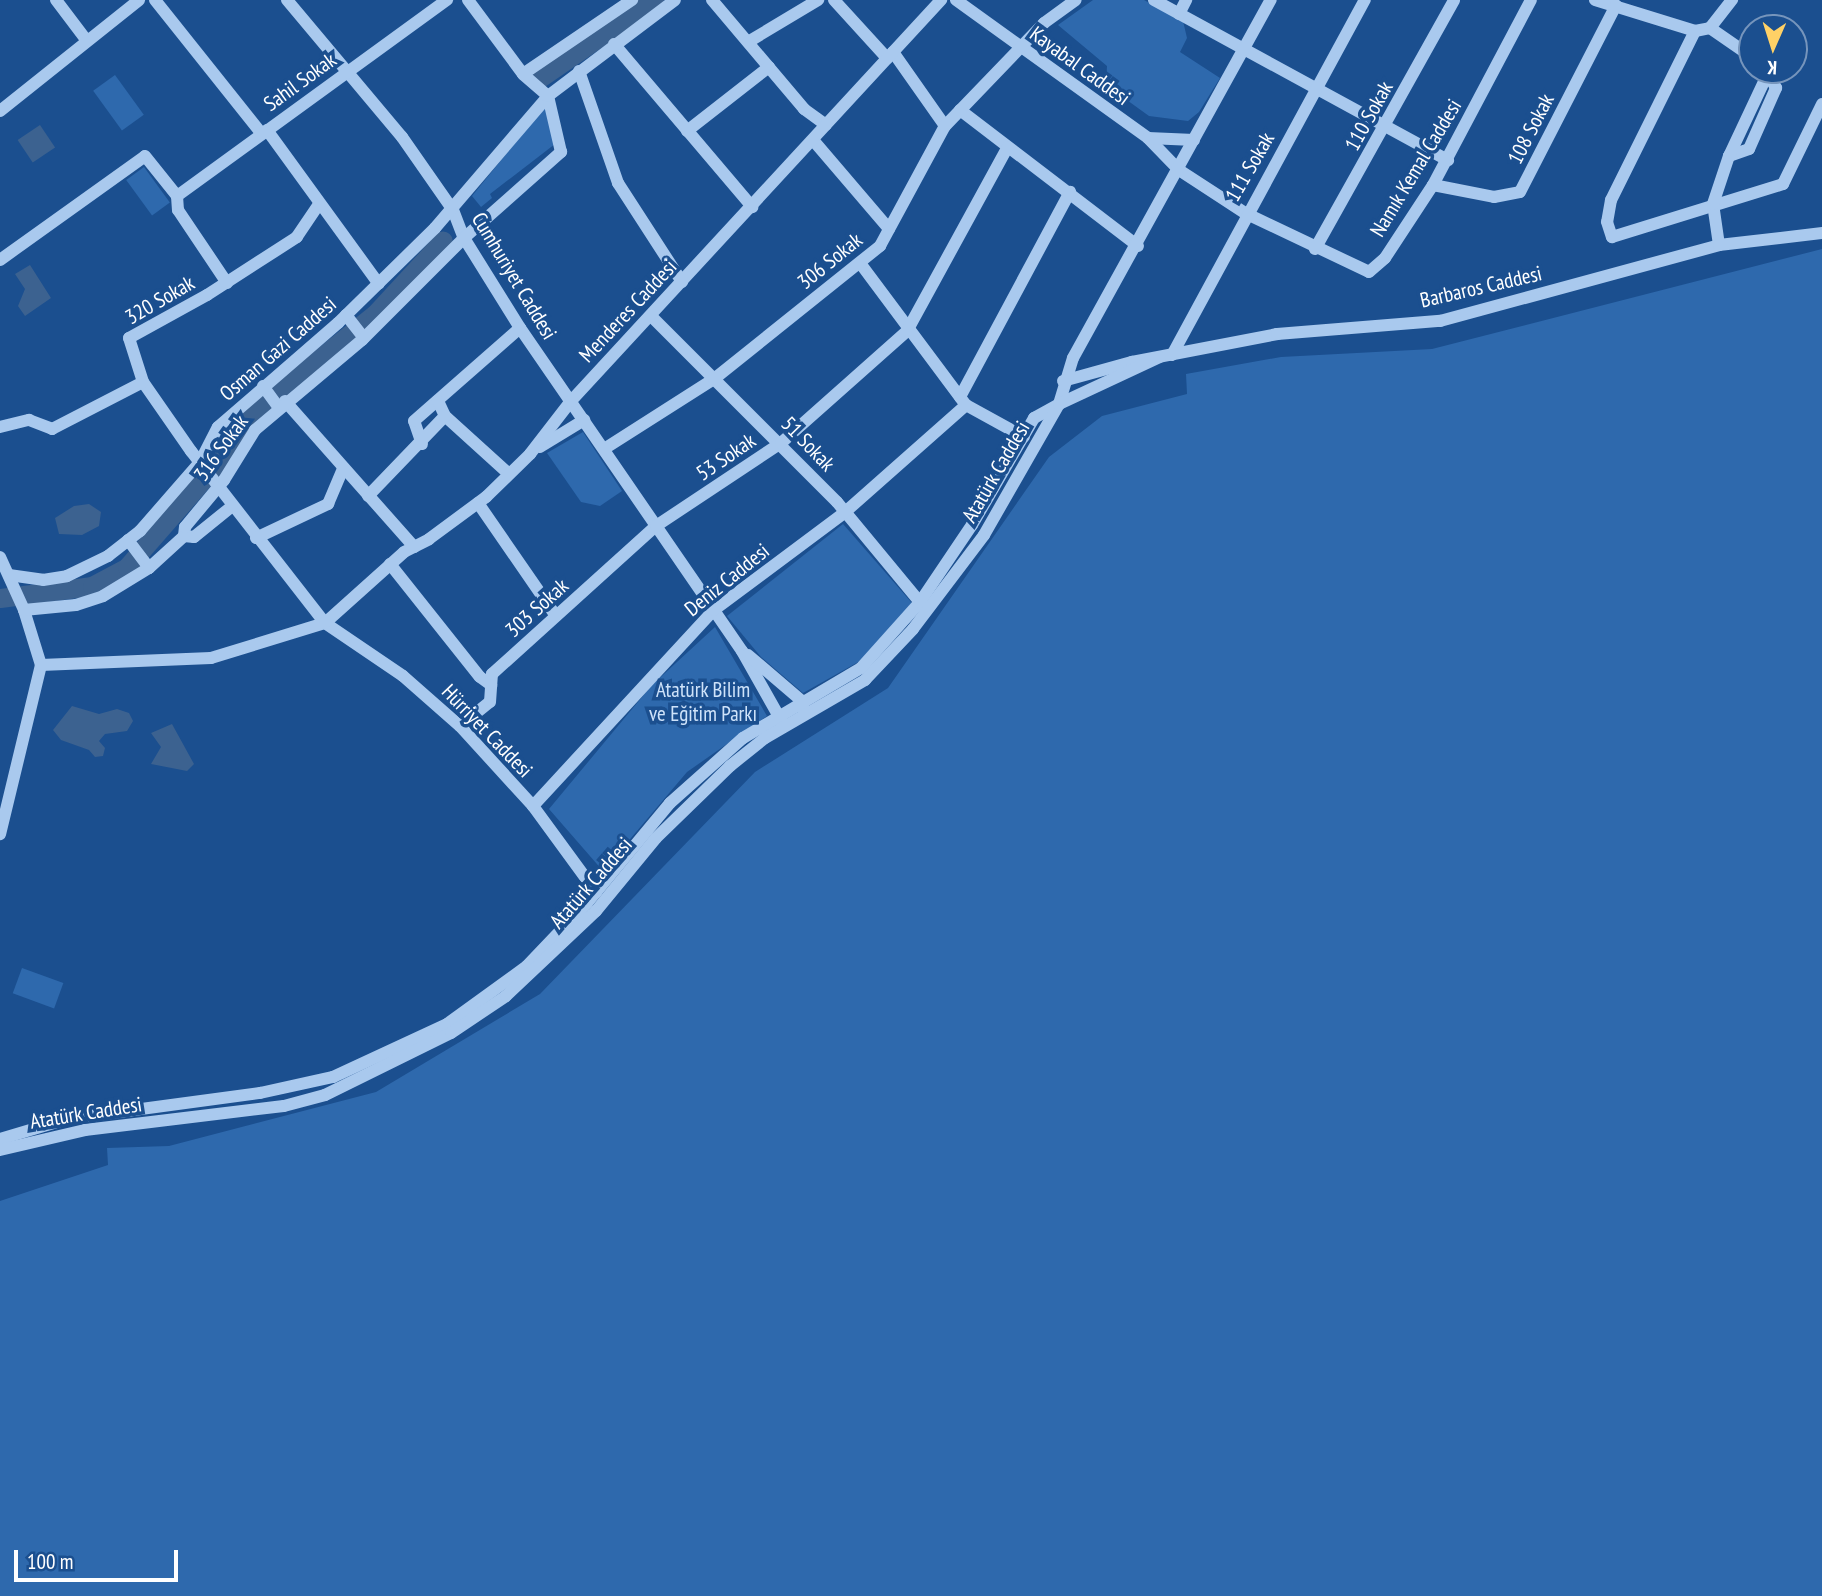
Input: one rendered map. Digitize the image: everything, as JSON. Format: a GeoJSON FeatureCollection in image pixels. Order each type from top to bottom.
{"type":"FeatureCollection","features":[{"type":"Feature","properties":{"kind":"street"},"geometry":{"type":"LineString","coordinates":[[56,0],[87,41]]}},
{"type":"Feature","properties":{"kind":"street"},"geometry":{"type":"LineString","coordinates":[[0,111],[139,0]]}},
{"type":"Feature","properties":{"kind":"street"},"geometry":{"type":"LineString","coordinates":[[155,0],[265,132],[379,284]]}},
{"type":"Feature","properties":{"kind":"street","name":"Cumhuriyet Caddesi"},"geometry":{"type":"LineString","coordinates":[[287,0],[402,138],[453,210],[464,238],[520,328],[742,651],[782,722]]}},
{"type":"Feature","properties":{"kind":"street","name":"Sahil Sokak"},"geometry":{"type":"LineString","coordinates":[[177,196],[447,0]]}},
{"type":"Feature","properties":{"kind":"street"},"geometry":{"type":"LineString","coordinates":[[464,238],[561,152],[548,96],[523,74],[468,0]]}},
{"type":"Feature","properties":{"kind":"street"},"geometry":{"type":"LineString","coordinates":[[523,74],[632,0]]}},
{"type":"Feature","properties":{"kind":"street","name":"Osman Gazi Caddesi"},"geometry":{"type":"LineString","coordinates":[[11,580],[43,580],[67,576],[131,543],[203,465],[218,427],[349,319],[379,284],[453,210],[493,155],[548,96],[675,0]]}},
{"type":"Feature","properties":{"kind":"street"},"geometry":{"type":"LineString","coordinates":[[712,0],[804,109],[889,229]]}},
{"type":"Feature","properties":{"kind":"street"},"geometry":{"type":"LineString","coordinates":[[748,42],[818,0]]}},
{"type":"Feature","properties":{"kind":"street"},"geometry":{"type":"LineString","coordinates":[[834,0],[890,55],[945,127]]}},
{"type":"Feature","properties":{"kind":"street","name":"Menderes Caddesi"},"geometry":{"type":"LineString","coordinates":[[325,622],[390,564],[478,503],[530,454],[571,401],[941,0]]}},
{"type":"Feature","properties":{"kind":"street","name":"Kayabal Caddesi"},"geometry":{"type":"LineString","coordinates":[[956,0],[1148,138],[1179,170]]}},
{"type":"Feature","properties":{"kind":"street","name":"306 Sokak"},"geometry":{"type":"LineString","coordinates":[[604,449],[714,379],[880,246],[945,127],[1024,49],[1044,23],[1076,0]]}},
{"type":"Feature","properties":{"kind":"street"},"geometry":{"type":"LineString","coordinates":[[1154,0],[1388,124],[1448,160]]}},
{"type":"Feature","properties":{"kind":"street"},"geometry":{"type":"LineString","coordinates":[[1179,14],[1186,0]]}},
{"type":"Feature","properties":{"kind":"street","name":"Atatürk Caddesi"},"geometry":{"type":"LineString","coordinates":[[0,1139],[67,1119],[260,1093],[333,1077],[447,1024],[527,966],[596,892],[670,803],[743,738],[782,722],[803,717],[865,680],[923,606],[984,535],[1059,404],[1063,381],[1271,0]]}},
{"type":"Feature","properties":{"kind":"street","name":"111 Sokak"},"geometry":{"type":"LineString","coordinates":[[1166,356],[1319,88],[1364,0]]}},
{"type":"Feature","properties":{"kind":"street","name":"110 Sokak"},"geometry":{"type":"LineString","coordinates":[[1315,249],[1388,124],[1454,0]]}},
{"type":"Feature","properties":{"kind":"street","name":"Namık Kemal Caddesi"},"geometry":{"type":"LineString","coordinates":[[1179,170],[1245,214],[1369,272],[1385,258],[1448,160],[1531,0]]}},
{"type":"Feature","properties":{"kind":"street"},"geometry":{"type":"LineString","coordinates":[[1595,0],[1695,31],[1710,28],[1732,0]]}},
{"type":"Feature","properties":{"kind":"street","name":"108 Sokak"},"geometry":{"type":"LineString","coordinates":[[1433,185],[1494,197],[1520,192],[1616,5]]}},
{"type":"Feature","properties":{"kind":"street"},"geometry":{"type":"LineString","coordinates":[[1710,28],[1738,47]]}},
{"type":"Feature","properties":{"kind":"street"},"geometry":{"type":"LineString","coordinates":[[1695,31],[1611,200],[1607,222],[1612,236],[1783,184],[1822,104]]}},
{"type":"Feature","properties":{"kind":"street"},"geometry":{"type":"LineString","coordinates":[[614,44],[752,207]]}},
{"type":"Feature","properties":{"kind":"street"},"geometry":{"type":"LineString","coordinates":[[687,131],[769,67]]}},
{"type":"Feature","properties":{"kind":"street"},"geometry":{"type":"LineString","coordinates":[[579,71],[618,183],[682,282]]}},
{"type":"Feature","properties":{"kind":"street"},"geometry":{"type":"LineString","coordinates":[[1718,245],[1713,206],[1729,156],[1749,149],[1776,88],[1774,84]]}},
{"type":"Feature","properties":{"kind":"street"},"geometry":{"type":"LineString","coordinates":[[960,110],[1138,246]]}},
{"type":"Feature","properties":{"kind":"street"},"geometry":{"type":"LineString","coordinates":[[1148,138],[1194,140]]}},
{"type":"Feature","properties":{"kind":"street"},"geometry":{"type":"LineString","coordinates":[[907,331],[1007,148]]}},
{"type":"Feature","properties":{"kind":"street"},"geometry":{"type":"LineString","coordinates":[[0,260],[145,156],[177,196],[178,210],[227,283]]}},
{"type":"Feature","properties":{"kind":"street","name":"Deniz Caddesi"},"geometry":{"type":"LineString","coordinates":[[533,806],[714,610],[844,513],[963,401],[1070,192]]}},
{"type":"Feature","properties":{"kind":"street","name":"320 Sokak"},"geometry":{"type":"LineString","coordinates":[[256,538],[143,382],[129,338],[227,283],[297,237],[318,204]]}},
{"type":"Feature","properties":{"kind":"street","name":"Barbaros Caddesi"},"geometry":{"type":"LineString","coordinates":[[1063,381],[1166,356],[1277,334],[1440,321],[1718,245],[1822,233]]}},
{"type":"Feature","properties":{"kind":"street","name":"316 Sokak"},"geometry":{"type":"LineString","coordinates":[[22,607],[94,599],[148,565],[184,536],[185,527],[255,430],[280,404],[362,336],[464,238]]}},
{"type":"Feature","properties":{"kind":"street"},"geometry":{"type":"LineString","coordinates":[[860,263],[907,331],[963,401],[1024,437]]}},
{"type":"Feature","properties":{"kind":"street","name":"51 Sokak"},"geometry":{"type":"LineString","coordinates":[[651,316],[781,443],[923,606]]}},
{"type":"Feature","properties":{"kind":"street"},"geometry":{"type":"LineString","coordinates":[[349,319],[362,336]]}},
{"type":"Feature","properties":{"kind":"street"},"geometry":{"type":"LineString","coordinates":[[422,444],[414,421],[520,328]]}},
{"type":"Feature","properties":{"kind":"street","name":"53 Sokak"},"geometry":{"type":"LineString","coordinates":[[656,526],[781,443],[907,331]]}},
{"type":"Feature","properties":{"kind":"street","name":"Atatürk Caddesi"},"geometry":{"type":"LineString","coordinates":[[0,1150],[85,1130],[284,1106],[325,1095],[441,1038],[524,980],[596,911],[679,813],[803,702],[861,668],[923,606],[1034,418],[1166,356]]}},
{"type":"Feature","properties":{"kind":"street"},"geometry":{"type":"LineString","coordinates":[[0,427],[29,419],[52,429],[143,382]]}},
{"type":"Feature","properties":{"kind":"street"},"geometry":{"type":"LineString","coordinates":[[264,389],[343,468],[414,547]]}},
{"type":"Feature","properties":{"kind":"street"},"geometry":{"type":"LineString","coordinates":[[438,401],[445,416],[509,474]]}},
{"type":"Feature","properties":{"kind":"street"},"geometry":{"type":"LineString","coordinates":[[368,496],[422,444],[445,416]]}},
{"type":"Feature","properties":{"kind":"street"},"geometry":{"type":"LineString","coordinates":[[530,454],[584,420]]}},
{"type":"Feature","properties":{"kind":"street"},"geometry":{"type":"LineString","coordinates":[[256,538],[328,505],[343,468]]}},
{"type":"Feature","properties":{"kind":"street"},"geometry":{"type":"LineString","coordinates":[[478,503],[556,616]]}},
{"type":"Feature","properties":{"kind":"street"},"geometry":{"type":"LineString","coordinates":[[184,536],[194,537],[231,507]]}},
{"type":"Feature","properties":{"kind":"street","name":"303 Sokak"},"geometry":{"type":"LineString","coordinates":[[460,726],[490,702],[492,674],[656,526]]}},
{"type":"Feature","properties":{"kind":"street","name":"Hürriyet Caddesi"},"geometry":{"type":"LineString","coordinates":[[256,538],[325,622],[403,676],[460,726],[533,806],[596,892]]}},
{"type":"Feature","properties":{"kind":"street"},"geometry":{"type":"LineString","coordinates":[[131,543],[148,565]]}},
{"type":"Feature","properties":{"kind":"street"},"geometry":{"type":"LineString","coordinates":[[0,557],[22,607],[41,665],[0,834]]}},
{"type":"Feature","properties":{"kind":"street"},"geometry":{"type":"LineString","coordinates":[[390,564],[480,677],[491,685]]}},
{"type":"Feature","properties":{"kind":"street"},"geometry":{"type":"LineString","coordinates":[[41,665],[211,658],[325,622]]}},
{"type":"Feature","properties":{"kind":"street","name":"Cumhuriyet Caddesi"},"geometry":{"type":"LineString","coordinates":[[742,651],[803,702]]}},
{"type":"Feature","properties":{"kind":"street"},"geometry":{"type":"LineString","coordinates":[[803,702],[803,717]]}},
{"type":"Feature","properties":{"kind":"green space"},"geometry":{"type":"Polygon","coordinates":[[[1093,0],[1144,0],[1183,21],[1187,38],[1180,52],[1220,78],[1199,112],[1188,121],[1149,116],[1106,85],[1107,66],[1058,25],[1093,0]]]}},
{"type":"Feature","properties":{"kind":"green space"},"geometry":{"type":"Polygon","coordinates":[[[115,75],[144,115],[122,131],[93,91],[115,75]]]}},
{"type":"Feature","properties":{"kind":"green space"},"geometry":{"type":"Polygon","coordinates":[[[546,105],[555,144],[490,194],[492,198],[481,207],[472,196],[546,105]]]}},
{"type":"Feature","properties":{"kind":"green space"},"geometry":{"type":"Polygon","coordinates":[[[144,167],[170,203],[152,216],[126,180],[144,167]]]}},
{"type":"Feature","properties":{"kind":"green space"},"geometry":{"type":"Polygon","coordinates":[[[1822,249],[1822,1596],[0,1596],[0,1201],[108,1165],[107,1148],[169,1146],[376,1092],[540,994],[755,772],[888,688],[1049,457],[1102,416],[1187,394],[1186,374],[1281,357],[1432,349],[1822,249]]]}},
{"type":"Feature","properties":{"kind":"green space"},"geometry":{"type":"Polygon","coordinates":[[[583,432],[622,491],[600,506],[581,502],[547,453],[583,432]]]}},
{"type":"Feature","properties":{"kind":"green space"},"geometry":{"type":"Polygon","coordinates":[[[843,524],[912,603],[860,661],[803,693],[761,657],[727,616],[843,524]]]}},
{"type":"Feature","properties":{"kind":"green space","name":"Atatürk Bilim ve Eğitim Parkı"},"geometry":{"type":"Polygon","coordinates":[[[715,627],[767,716],[687,772],[603,871],[549,809],[652,685],[715,627]]]}},
{"type":"Feature","properties":{"kind":"green space"},"geometry":{"type":"Polygon","coordinates":[[[22,968],[63,983],[54,1008],[13,993],[22,968]]]}},
{"type":"Feature","properties":{"kind":"shaded area"},"geometry":{"type":"Polygon","coordinates":[[[40,125],[55,147],[33,162],[18,140],[40,125]]]}},
{"type":"Feature","properties":{"kind":"shaded area"},"geometry":{"type":"Polygon","coordinates":[[[30,265],[51,298],[25,316],[18,306],[25,289],[15,274],[30,265]]]}},
{"type":"Feature","properties":{"kind":"shaded area"},"geometry":{"type":"Polygon","coordinates":[[[89,504],[101,512],[99,526],[82,535],[59,534],[55,518],[74,506],[89,504]]]}},
{"type":"Feature","properties":{"kind":"shaded area"},"geometry":{"type":"Polygon","coordinates":[[[72,706],[99,714],[117,709],[129,713],[133,721],[127,731],[105,734],[99,741],[105,748],[103,756],[95,757],[89,750],[61,740],[53,730],[72,706]]]}},
{"type":"Feature","properties":{"kind":"shaded area"},"geometry":{"type":"Polygon","coordinates":[[[172,724],[194,764],[187,771],[151,764],[161,747],[151,733],[172,724]]]}},
{"type":"Feature","properties":{"kind":"waterway"},"geometry":{"type":"LineString","coordinates":[[540,78],[654,0]]}},
{"type":"Feature","properties":{"kind":"waterway"},"geometry":{"type":"LineString","coordinates":[[0,598],[92,586],[127,567],[223,457],[242,420],[375,314],[443,240]]}}]}
